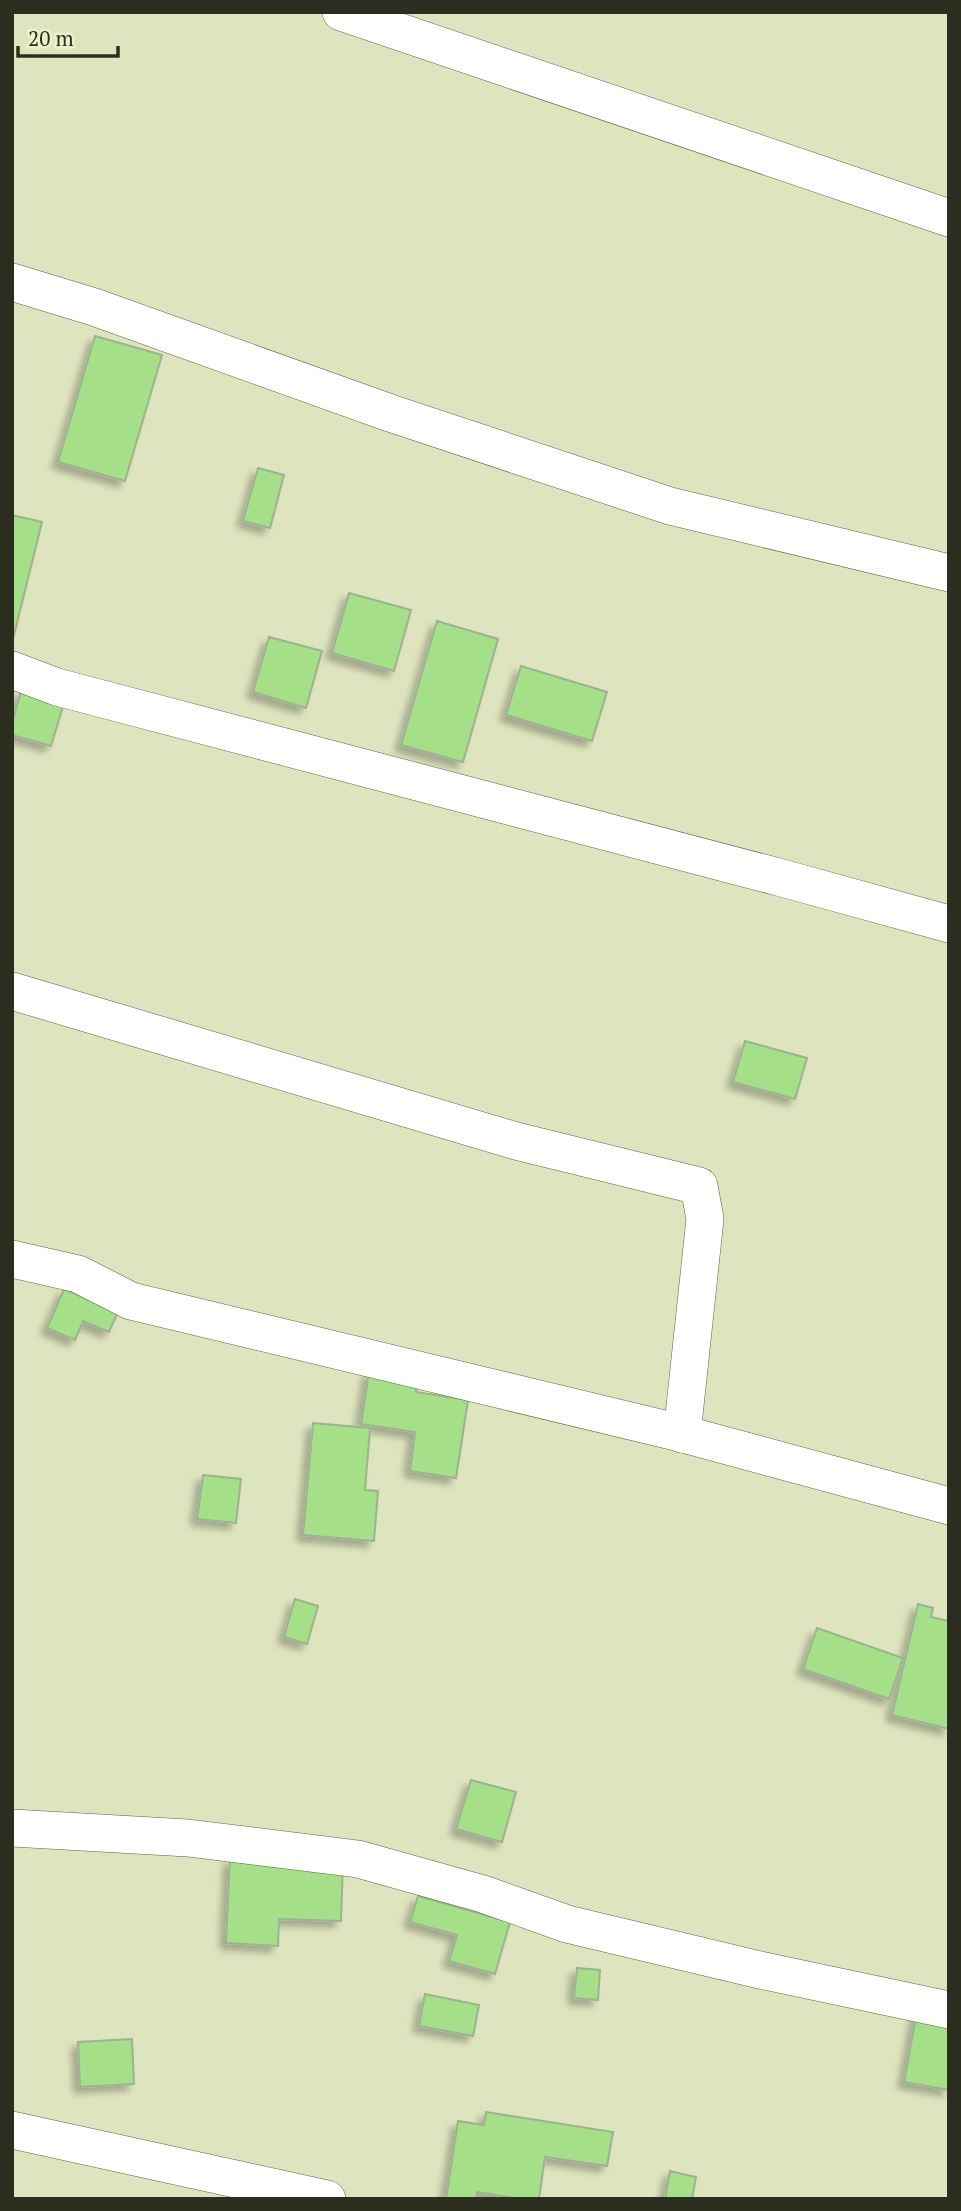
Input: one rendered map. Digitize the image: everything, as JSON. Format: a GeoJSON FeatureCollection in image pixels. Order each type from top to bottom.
{"type":"FeatureCollection","features":[{"type":"Feature","properties":{"kind":"street"},"geometry":{"type":"LineString","coordinates":[[341,12],[949,218]]}},
{"type":"Feature","properties":{"kind":"street"},"geometry":{"type":"LineString","coordinates":[[12,282],[94,307],[390,413],[670,506],[949,573]]}},
{"type":"Feature","properties":{"kind":"street"},"geometry":{"type":"LineString","coordinates":[[12,670],[57,687],[949,924]]}},
{"type":"Feature","properties":{"kind":"street"},"geometry":{"type":"LineString","coordinates":[[12,991],[516,1141],[699,1186],[705,1219],[682,1434]]}},
{"type":"Feature","properties":{"kind":"street"},"geometry":{"type":"LineString","coordinates":[[12,1259],[78,1274],[131,1301],[682,1434],[949,1506]]}},
{"type":"Feature","properties":{"kind":"street"},"geometry":{"type":"LineString","coordinates":[[12,1828],[187,1838],[358,1859],[483,1894],[567,1924],[760,1970],[949,2010]]}},
{"type":"Feature","properties":{"kind":"street"},"geometry":{"type":"LineString","coordinates":[[12,2130],[327,2199]]}},
{"type":"Feature","properties":{"kind":"building"},"geometry":{"type":"Polygon","coordinates":[[[95,336],[162,355],[125,481],[58,462],[95,336]]]}},
{"type":"Feature","properties":{"kind":"building"},"geometry":{"type":"Polygon","coordinates":[[[258,468],[284,475],[270,528],[243,521],[258,468]]]}},
{"type":"Feature","properties":{"kind":"building"},"geometry":{"type":"Polygon","coordinates":[[[12,515],[42,522],[14,635],[12,634],[12,515]]]}},
{"type":"Feature","properties":{"kind":"building"},"geometry":{"type":"Polygon","coordinates":[[[349,593],[411,610],[394,671],[332,653],[349,593]]]}},
{"type":"Feature","properties":{"kind":"building"},"geometry":{"type":"Polygon","coordinates":[[[437,621],[498,639],[463,762],[401,745],[437,621]]]}},
{"type":"Feature","properties":{"kind":"building"},"geometry":{"type":"Polygon","coordinates":[[[269,637],[322,651],[306,708],[253,692],[269,637]]]}},
{"type":"Feature","properties":{"kind":"building"},"geometry":{"type":"Polygon","coordinates":[[[521,666],[607,692],[592,741],[506,715],[521,666]]]}},
{"type":"Feature","properties":{"kind":"building"},"geometry":{"type":"Polygon","coordinates":[[[21,691],[64,703],[51,746],[12,735],[12,723],[21,691]]]}},
{"type":"Feature","properties":{"kind":"building"},"geometry":{"type":"Polygon","coordinates":[[[745,1041],[807,1058],[795,1099],[733,1082],[745,1041]]]}},
{"type":"Feature","properties":{"kind":"building"},"geometry":{"type":"Polygon","coordinates":[[[64,1289],[118,1312],[109,1332],[83,1321],[75,1340],[47,1328],[64,1289]]]}},
{"type":"Feature","properties":{"kind":"building"},"geometry":{"type":"Polygon","coordinates":[[[369,1371],[418,1379],[416,1392],[468,1400],[456,1478],[410,1471],[415,1432],[361,1424],[369,1371]]]}},
{"type":"Feature","properties":{"kind":"building"},"geometry":{"type":"Polygon","coordinates":[[[313,1423],[370,1428],[365,1490],[378,1491],[374,1541],[303,1535],[313,1423]]]}},
{"type":"Feature","properties":{"kind":"building"},"geometry":{"type":"Polygon","coordinates":[[[203,1475],[241,1479],[236,1523],[197,1519],[203,1475]]]}},
{"type":"Feature","properties":{"kind":"building"},"geometry":{"type":"Polygon","coordinates":[[[295,1599],[318,1606],[307,1644],[284,1637],[295,1599]]]}},
{"type":"Feature","properties":{"kind":"building"},"geometry":{"type":"Polygon","coordinates":[[[918,1604],[933,1608],[931,1617],[949,1621],[949,1729],[892,1715],[918,1604]]]}},
{"type":"Feature","properties":{"kind":"building"},"geometry":{"type":"Polygon","coordinates":[[[817,1628],[903,1658],[889,1699],[803,1669],[817,1628]]]}},
{"type":"Feature","properties":{"kind":"building"},"geometry":{"type":"Polygon","coordinates":[[[471,1780],[516,1792],[502,1842],[456,1829],[471,1780]]]}},
{"type":"Feature","properties":{"kind":"building"},"geometry":{"type":"Polygon","coordinates":[[[230,1859],[343,1864],[341,1921],[279,1919],[278,1946],[226,1943],[230,1859]]]}},
{"type":"Feature","properties":{"kind":"building"},"geometry":{"type":"Polygon","coordinates":[[[418,1896],[510,1922],[495,1974],[449,1961],[457,1935],[410,1922],[418,1896]]]}},
{"type":"Feature","properties":{"kind":"building"},"geometry":{"type":"Polygon","coordinates":[[[577,1968],[600,1970],[598,2000],[574,1998],[577,1968]]]}},
{"type":"Feature","properties":{"kind":"building"},"geometry":{"type":"Polygon","coordinates":[[[425,1994],[479,2005],[473,2036],[419,2026],[425,1994]]]}},
{"type":"Feature","properties":{"kind":"building"},"geometry":{"type":"Polygon","coordinates":[[[917,2011],[949,2017],[949,2090],[904,2082],[917,2011]]]}},
{"type":"Feature","properties":{"kind":"building"},"geometry":{"type":"Polygon","coordinates":[[[132,2039],[134,2084],[80,2087],[78,2042],[132,2039]]]}},
{"type":"Feature","properties":{"kind":"building"},"geometry":{"type":"Polygon","coordinates":[[[486,2112],[613,2132],[607,2166],[545,2157],[539,2199],[520,2199],[477,2192],[476,2199],[446,2199],[458,2121],[484,2125],[486,2112]]]}},
{"type":"Feature","properties":{"kind":"building"},"geometry":{"type":"Polygon","coordinates":[[[670,2171],[696,2177],[692,2199],[665,2199],[670,2171]]]}}]}
